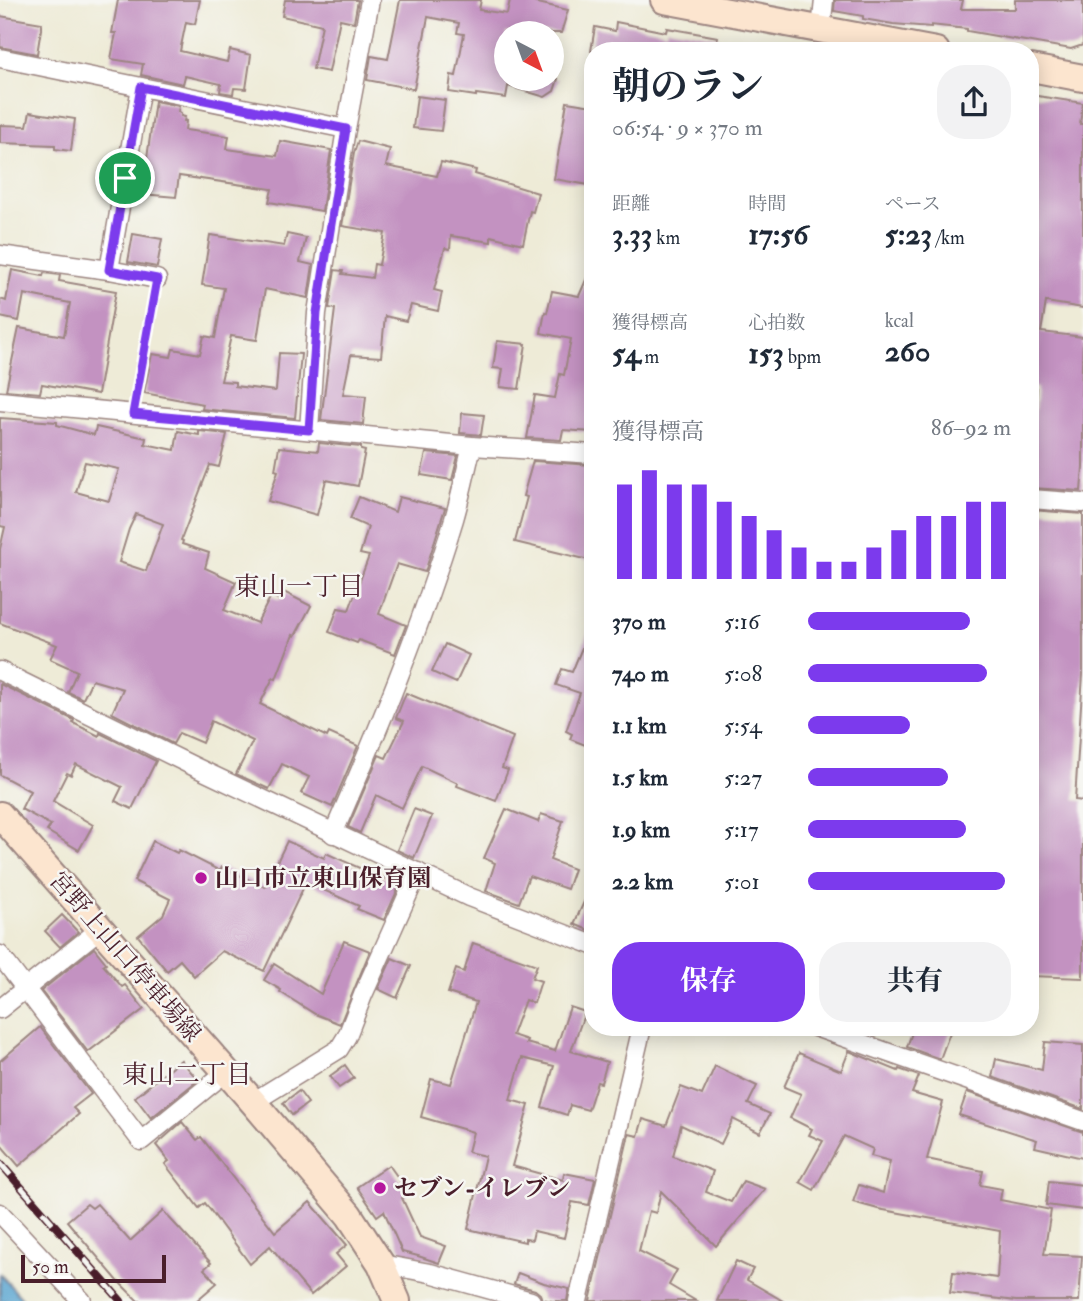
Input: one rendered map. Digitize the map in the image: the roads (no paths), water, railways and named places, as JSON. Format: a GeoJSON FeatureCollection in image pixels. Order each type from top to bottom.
{"type":"FeatureCollection","features":[{"type":"Feature","properties":{"kind":"main road"},"geometry":{"type":"LineString","coordinates":[[664,0],[821,30],[854,42]]}},
{"type":"Feature","properties":{"kind":"main road"},"geometry":{"type":"LineString","coordinates":[[1039,70],[1083,78]]}},
{"type":"Feature","properties":{"kind":"main road","name":"宮野上山口停車場線"},"geometry":{"type":"LineString","coordinates":[[0,815],[349,1215],[381,1264],[397,1301]]}},
{"type":"Feature","properties":{"kind":"street"},"geometry":{"type":"LineString","coordinates":[[309,430],[317,313],[346,129],[370,0]]}},
{"type":"Feature","properties":{"kind":"street"},"geometry":{"type":"LineString","coordinates":[[821,30],[824,0]]}},
{"type":"Feature","properties":{"kind":"street"},"geometry":{"type":"LineString","coordinates":[[0,58],[346,129]]}},
{"type":"Feature","properties":{"kind":"street"},"geometry":{"type":"LineString","coordinates":[[109,270],[141,87]]}},
{"type":"Feature","properties":{"kind":"street"},"geometry":{"type":"LineString","coordinates":[[0,255],[157,279]]}},
{"type":"Feature","properties":{"kind":"street"},"geometry":{"type":"LineString","coordinates":[[0,401],[472,446],[584,453]]}},
{"type":"Feature","properties":{"kind":"street"},"geometry":{"type":"LineString","coordinates":[[333,834],[414,636],[454,518],[472,446]]}},
{"type":"Feature","properties":{"kind":"street"},"geometry":{"type":"LineString","coordinates":[[1039,500],[1083,503]]}},
{"type":"Feature","properties":{"kind":"street"},"geometry":{"type":"LineString","coordinates":[[0,671],[333,834],[469,897],[584,942]]}},
{"type":"Feature","properties":{"kind":"street"},"geometry":{"type":"LineString","coordinates":[[253,1102],[339,1049],[418,872]]}},
{"type":"Feature","properties":{"kind":"street"},"geometry":{"type":"LineString","coordinates":[[0,1009],[100,929]]}},
{"type":"Feature","properties":{"kind":"street"},"geometry":{"type":"LineString","coordinates":[[0,955],[141,1141],[226,1072]]}},
{"type":"Feature","properties":{"kind":"street"},"geometry":{"type":"LineString","coordinates":[[578,1301],[640,1036]]}},
{"type":"Feature","properties":{"kind":"street"},"geometry":{"type":"LineString","coordinates":[[841,1036],[1083,1121]]}},
{"type":"Feature","properties":{"kind":"street"},"geometry":{"type":"LineString","coordinates":[[0,1213],[82,1301]]}},
{"type":"Feature","properties":{"kind":"street"},"geometry":{"type":"LineString","coordinates":[[381,1264],[430,1273],[531,1301]]}},
{"type":"Feature","properties":{"kind":"water"},"geometry":{"type":"Polygon","coordinates":[[[0,1274],[24,1301],[0,1301],[0,1274]]]}},
{"type":"Feature","properties":{"kind":"railway"},"geometry":{"type":"LineString","coordinates":[[0,1163],[121,1301]]}},
{"type":"Feature","properties":{"kind":"place","name":"山口市立東山保育園"},"geometry":{"type":"Point","coordinates":[201,878]}},
{"type":"Feature","properties":{"kind":"place","name":"セブン-イレブン"},"geometry":{"type":"Point","coordinates":[380,1188]}},
{"type":"Feature","properties":{"kind":"district","name":"東山一丁目"},"geometry":{"type":"Point","coordinates":[299,587]}},
{"type":"Feature","properties":{"kind":"district","name":"東山二丁目"},"geometry":{"type":"Point","coordinates":[187,1075]}}]}
